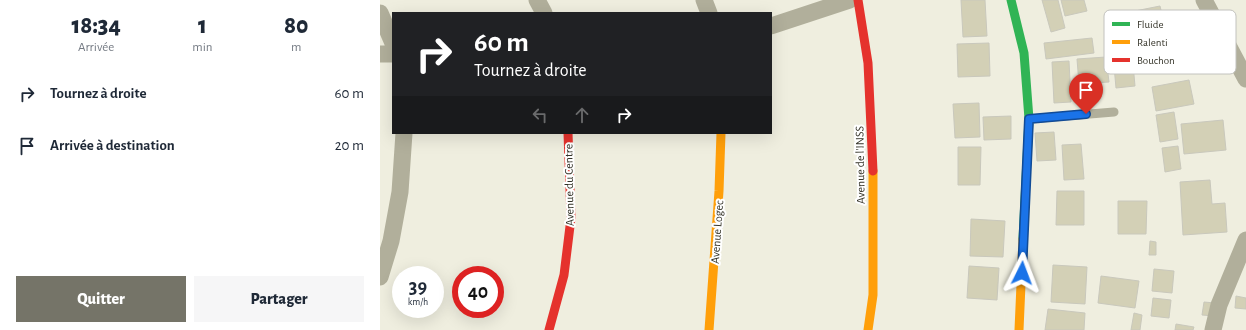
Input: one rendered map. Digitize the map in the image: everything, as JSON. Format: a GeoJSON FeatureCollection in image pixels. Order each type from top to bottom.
{"type":"FeatureCollection","features":[{"type":"Feature","properties":{"kind":"street"},"geometry":{"type":"LineString","coordinates":[[537,0],[543,12]]}},
{"type":"Feature","properties":{"kind":"street"},"geometry":{"type":"LineString","coordinates":[[704,0],[709,12]]}},
{"type":"Feature","properties":{"kind":"street"},"geometry":{"type":"LineString","coordinates":[[772,26],[850,0]]}},
{"type":"Feature","properties":{"kind":"street","name":"Avenue de l'INSS"},"geometry":{"type":"LineString","coordinates":[[858,0],[868,63],[873,152],[873,295],[868,330]]}},
{"type":"Feature","properties":{"kind":"street"},"geometry":{"type":"LineString","coordinates":[[1011,0],[1024,53],[1029,119],[1019,330]]}},
{"type":"Feature","properties":{"kind":"street"},"geometry":{"type":"LineString","coordinates":[[1204,0],[1209,10]]}},
{"type":"Feature","properties":{"kind":"street"},"geometry":{"type":"LineString","coordinates":[[380,12],[392,41]]}},
{"type":"Feature","properties":{"kind":"street"},"geometry":{"type":"LineString","coordinates":[[380,54],[392,54]]}},
{"type":"Feature","properties":{"kind":"street"},"geometry":{"type":"LineString","coordinates":[[1236,60],[1246,79]]}},
{"type":"Feature","properties":{"kind":"street"},"geometry":{"type":"LineString","coordinates":[[380,277],[391,241],[400,192],[404,134]]}},
{"type":"Feature","properties":{"kind":"street","name":"Avenue du Centre"},"geometry":{"type":"LineString","coordinates":[[549,330],[564,275],[571,218],[568,134]]}},
{"type":"Feature","properties":{"kind":"street","name":"Avenue Logec"},"geometry":{"type":"LineString","coordinates":[[710,330],[719,191],[721,134]]}},
{"type":"Feature","properties":{"kind":"street"},"geometry":{"type":"LineString","coordinates":[[1213,330],[1219,305],[1246,240]]}},
{"type":"Feature","properties":{"kind":"lane"},"geometry":{"type":"LineString","coordinates":[[1029,119],[1114,112]]}},
{"type":"Feature","properties":{"kind":"building"},"geometry":{"type":"Polygon","coordinates":[[[961,0],[985,0],[987,36],[963,37],[961,0]]]}},
{"type":"Feature","properties":{"kind":"building"},"geometry":{"type":"Polygon","coordinates":[[[1042,0],[1058,0],[1065,28],[1051,32],[1042,0]]]}},
{"type":"Feature","properties":{"kind":"building"},"geometry":{"type":"Polygon","coordinates":[[[1061,0],[1084,0],[1087,11],[1065,16],[1061,0]]]}},
{"type":"Feature","properties":{"kind":"building"},"geometry":{"type":"Polygon","coordinates":[[[1160,6],[1161,10],[1140,10],[1160,6]]]}},
{"type":"Feature","properties":{"kind":"building"},"geometry":{"type":"Polygon","coordinates":[[[1092,38],[1094,53],[1046,59],[1044,43],[1092,38]]]}},
{"type":"Feature","properties":{"kind":"building"},"geometry":{"type":"Polygon","coordinates":[[[989,43],[990,76],[958,77],[957,44],[989,43]]]}},
{"type":"Feature","properties":{"kind":"building"},"geometry":{"type":"Polygon","coordinates":[[[1104,57],[1104,74],[1108,74],[1109,82],[1079,84],[1077,59],[1104,57]]]}},
{"type":"Feature","properties":{"kind":"building"},"geometry":{"type":"Polygon","coordinates":[[[1069,61],[1071,102],[1054,103],[1052,62],[1069,61]]]}},
{"type":"Feature","properties":{"kind":"building"},"geometry":{"type":"Polygon","coordinates":[[[1115,74],[1134,74],[1135,86],[1116,88],[1115,74]]]}},
{"type":"Feature","properties":{"kind":"building"},"geometry":{"type":"Polygon","coordinates":[[[1189,80],[1194,104],[1156,111],[1152,87],[1189,80]]]}},
{"type":"Feature","properties":{"kind":"building"},"geometry":{"type":"Polygon","coordinates":[[[979,103],[980,137],[955,138],[953,104],[979,103]]]}},
{"type":"Feature","properties":{"kind":"building"},"geometry":{"type":"Polygon","coordinates":[[[1174,112],[1178,139],[1160,142],[1156,115],[1174,112]]]}},
{"type":"Feature","properties":{"kind":"building"},"geometry":{"type":"Polygon","coordinates":[[[1011,116],[1011,139],[984,140],[983,117],[1011,116]]]}},
{"type":"Feature","properties":{"kind":"building"},"geometry":{"type":"Polygon","coordinates":[[[1223,120],[1226,150],[1184,154],[1181,124],[1223,120]]]}},
{"type":"Feature","properties":{"kind":"building"},"geometry":{"type":"Polygon","coordinates":[[[1054,132],[1056,160],[1037,161],[1035,133],[1054,132]]]}},
{"type":"Feature","properties":{"kind":"building"},"geometry":{"type":"Polygon","coordinates":[[[1081,144],[1084,179],[1064,180],[1062,145],[1081,144]]]}},
{"type":"Feature","properties":{"kind":"building"},"geometry":{"type":"Polygon","coordinates":[[[1178,146],[1181,169],[1165,172],[1162,148],[1178,146]]]}},
{"type":"Feature","properties":{"kind":"building"},"geometry":{"type":"Polygon","coordinates":[[[958,147],[981,147],[980,185],[958,185],[958,147]]]}},
{"type":"Feature","properties":{"kind":"building"},"geometry":{"type":"Polygon","coordinates":[[[1210,180],[1212,204],[1225,203],[1227,232],[1183,235],[1180,182],[1210,180]]]}},
{"type":"Feature","properties":{"kind":"building"},"geometry":{"type":"Polygon","coordinates":[[[1057,191],[1084,191],[1084,225],[1056,225],[1057,191]]]}},
{"type":"Feature","properties":{"kind":"building"},"geometry":{"type":"Polygon","coordinates":[[[1118,201],[1147,201],[1146,234],[1118,234],[1118,201]]]}},
{"type":"Feature","properties":{"kind":"building"},"geometry":{"type":"Polygon","coordinates":[[[971,219],[1005,221],[1003,257],[970,256],[971,219]]]}},
{"type":"Feature","properties":{"kind":"building"},"geometry":{"type":"Polygon","coordinates":[[[1150,241],[1156,242],[1156,255],[1149,255],[1150,241]]]}},
{"type":"Feature","properties":{"kind":"building"},"geometry":{"type":"Polygon","coordinates":[[[1053,265],[1087,267],[1085,304],[1051,302],[1053,265]]]}},
{"type":"Feature","properties":{"kind":"building"},"geometry":{"type":"Polygon","coordinates":[[[969,266],[999,268],[997,300],[967,298],[969,266]]]}},
{"type":"Feature","properties":{"kind":"building"},"geometry":{"type":"Polygon","coordinates":[[[1154,269],[1174,271],[1172,293],[1152,291],[1154,269]]]}},
{"type":"Feature","properties":{"kind":"building"},"geometry":{"type":"Polygon","coordinates":[[[1101,276],[1139,281],[1135,308],[1098,303],[1101,276]]]}},
{"type":"Feature","properties":{"kind":"building"},"geometry":{"type":"Polygon","coordinates":[[[1236,296],[1246,298],[1246,309],[1235,308],[1236,296]]]}},
{"type":"Feature","properties":{"kind":"building"},"geometry":{"type":"Polygon","coordinates":[[[1153,298],[1171,300],[1169,318],[1151,316],[1153,298]]]}},
{"type":"Feature","properties":{"kind":"building"},"geometry":{"type":"Polygon","coordinates":[[[1204,302],[1215,303],[1214,316],[1202,315],[1204,302]]]}},
{"type":"Feature","properties":{"kind":"building"},"geometry":{"type":"Polygon","coordinates":[[[1048,309],[1085,313],[1084,330],[1045,330],[1048,309]]]}},
{"type":"Feature","properties":{"kind":"building"},"geometry":{"type":"Polygon","coordinates":[[[1134,313],[1142,315],[1140,330],[1131,330],[1134,313]]]}},
{"type":"Feature","properties":{"kind":"building"},"geometry":{"type":"Polygon","coordinates":[[[1176,324],[1194,327],[1193,330],[1175,330],[1176,324]]]}},
{"type":"Feature","properties":{"kind":"traffic: fast"},"geometry":{"type":"LineString","coordinates":[[1011,0],[1024,53],[1029,119],[1023,239]]}},
{"type":"Feature","properties":{"kind":"traffic: slow"},"geometry":{"type":"LineString","coordinates":[[709,330],[719,191],[721,134]]}},
{"type":"Feature","properties":{"kind":"traffic: slow"},"geometry":{"type":"LineString","coordinates":[[868,330],[873,295],[873,171]]}},
{"type":"Feature","properties":{"kind":"traffic: slow"},"geometry":{"type":"LineString","coordinates":[[1019,330],[1023,239]]}},
{"type":"Feature","properties":{"kind":"traffic: jam"},"geometry":{"type":"LineString","coordinates":[[858,0],[868,63],[873,171]]}},
{"type":"Feature","properties":{"kind":"traffic: jam"},"geometry":{"type":"LineString","coordinates":[[549,330],[564,275],[571,218],[568,134]]}},
{"type":"Feature","properties":{"kind":"route"},"geometry":{"type":"LineString","coordinates":[[1022,273],[1029,119],[1086,114]]}}]}
